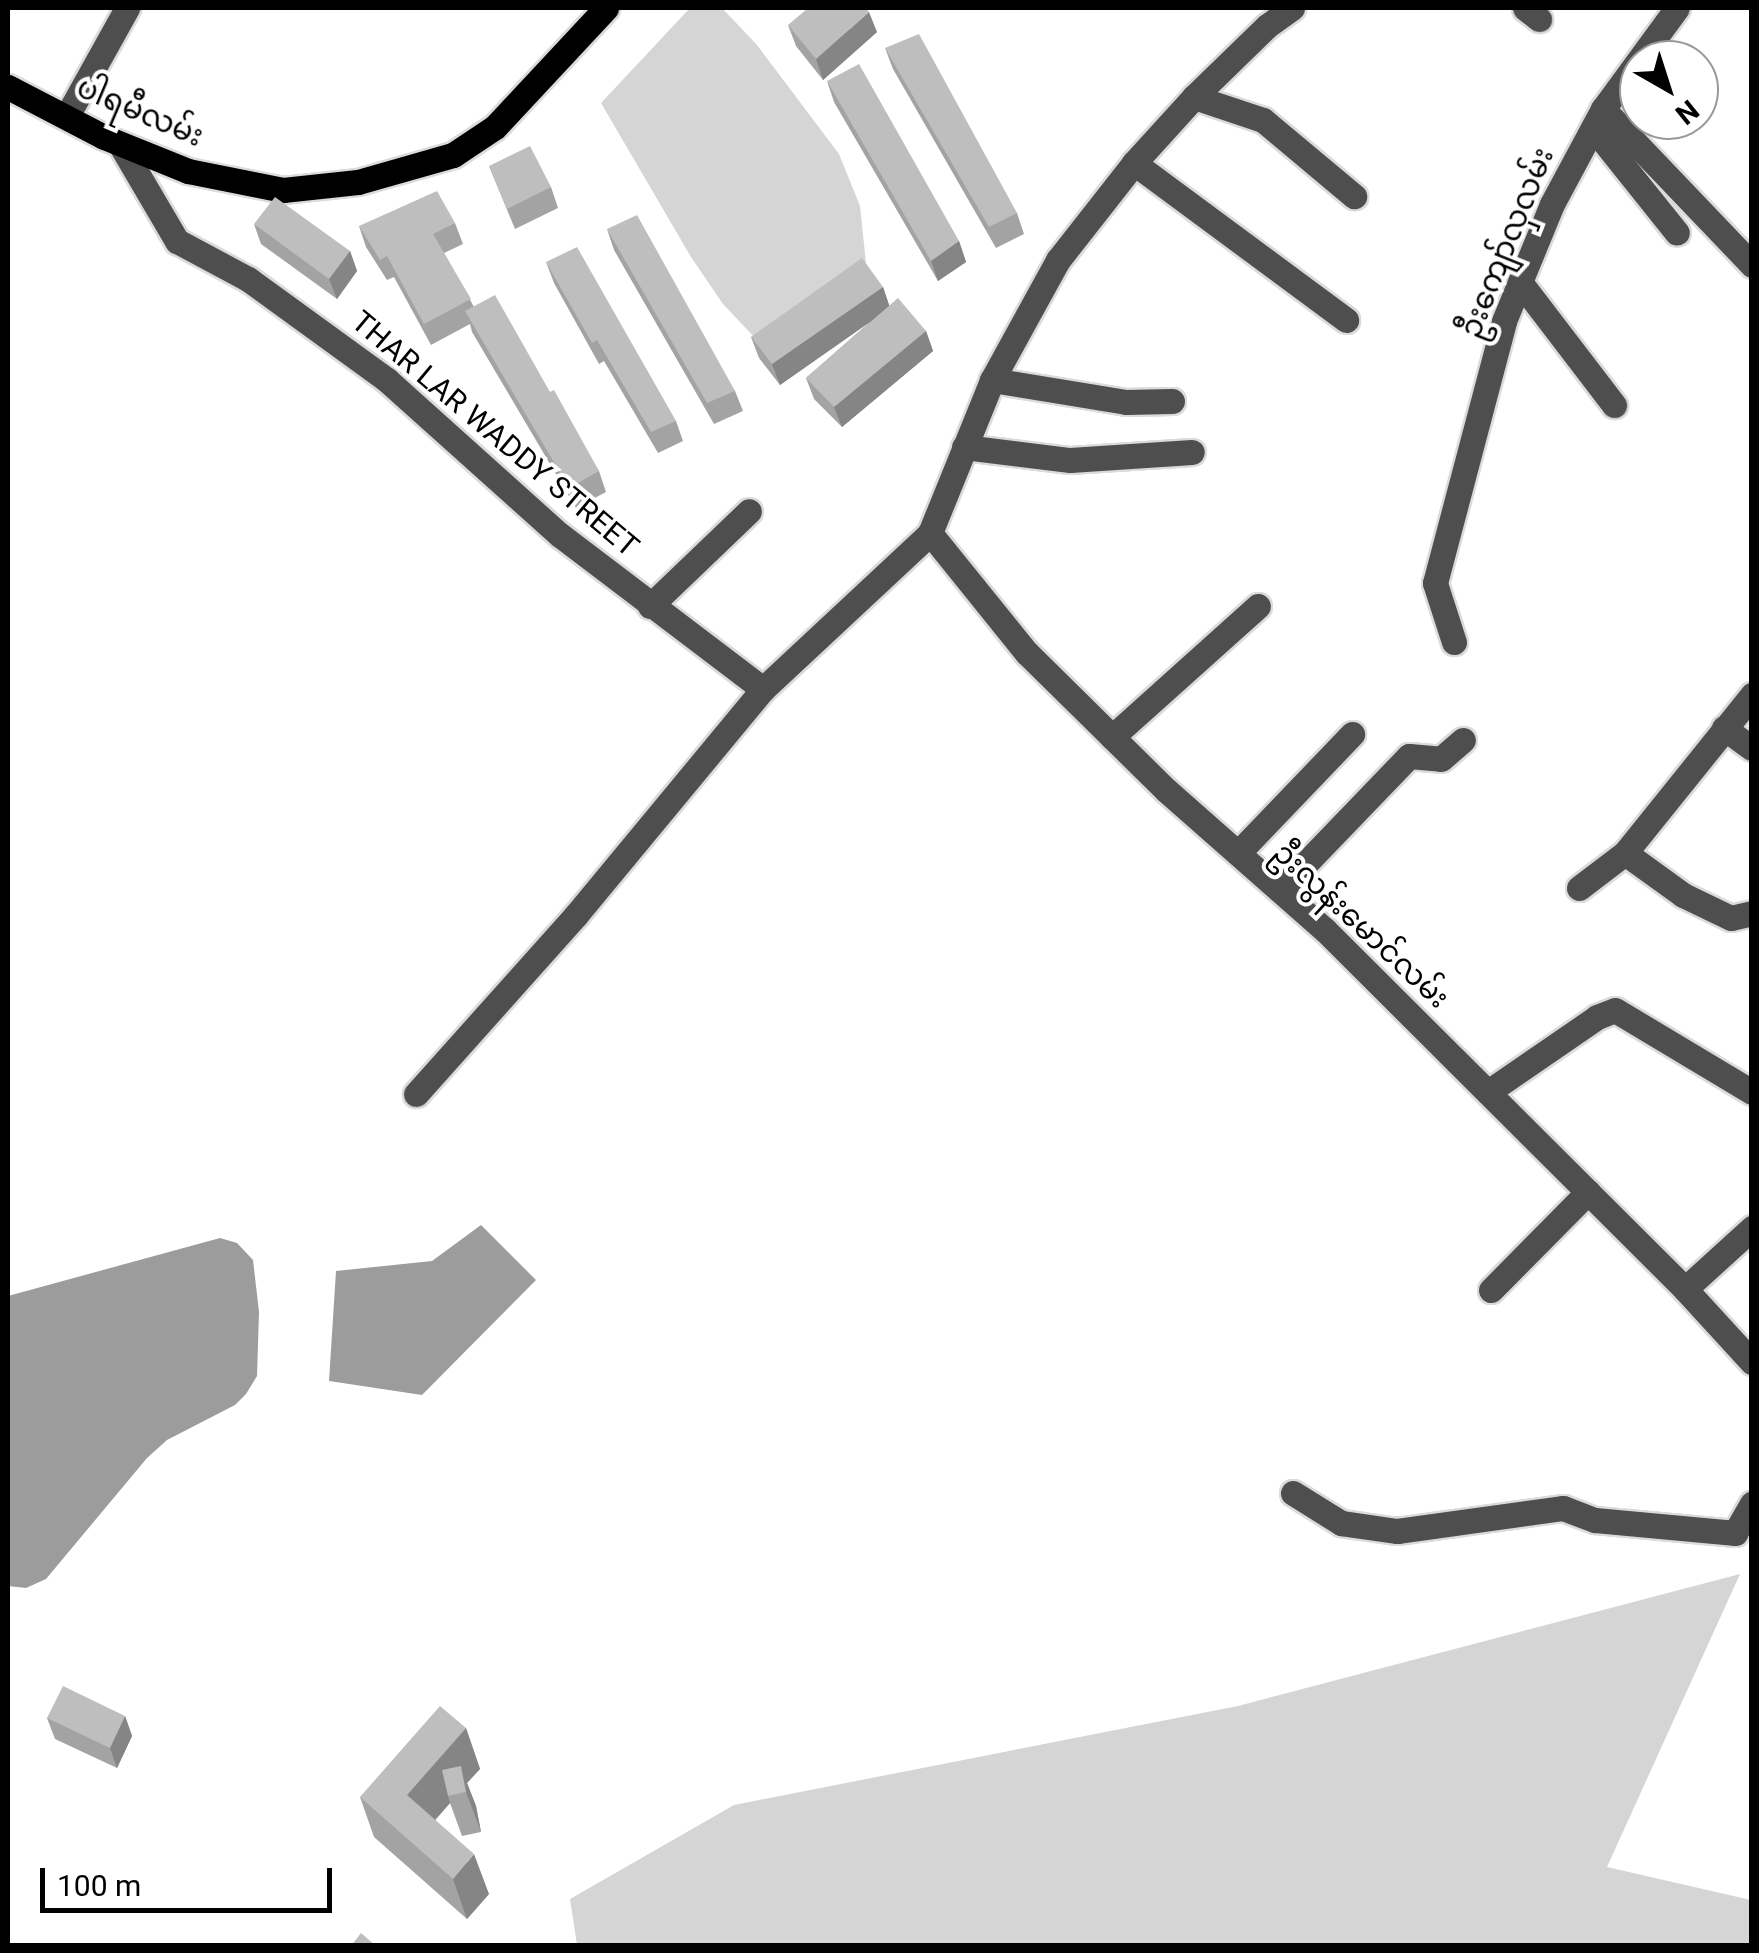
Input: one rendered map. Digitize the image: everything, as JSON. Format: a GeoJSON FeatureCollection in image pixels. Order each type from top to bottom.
{"type":"FeatureCollection","features":[{"type":"Feature","properties":{"kind":"main road","name":"ပါရမီလမ်း"},"geometry":{"type":"LineString","coordinates":[[9,85],[120,144],[188,171],[283,190],[358,182],[453,155],[495,127],[606,8]]}},
{"type":"Feature","properties":{"kind":"street"},"geometry":{"type":"LineString","coordinates":[[67,116],[127,8]]}},
{"type":"Feature","properties":{"kind":"street"},"geometry":{"type":"LineString","coordinates":[[416,1094],[576,915],[763,689],[930,533],[992,380],[1058,260],[1134,163],[1194,97],[1267,26],[1292,8]]}},
{"type":"Feature","properties":{"kind":"street","name":"ဦးကျော်လှလမ်း"},"geometry":{"type":"LineString","coordinates":[[1454,642],[1435,582],[1504,322],[1552,204],[1598,118],[1677,8]]}},
{"type":"Feature","properties":{"kind":"street"},"geometry":{"type":"LineString","coordinates":[[1194,97],[1263,120],[1354,196]]}},
{"type":"Feature","properties":{"kind":"street"},"geometry":{"type":"LineString","coordinates":[[1598,118],[1676,234]]}},
{"type":"Feature","properties":{"kind":"street"},"geometry":{"type":"LineString","coordinates":[[1598,118],[1752,265]]}},
{"type":"Feature","properties":{"kind":"street","name":"THAR LAR WADDY STREET"},"geometry":{"type":"LineString","coordinates":[[120,144],[177,241],[248,279],[388,380],[560,535],[763,689]]}},
{"type":"Feature","properties":{"kind":"street"},"geometry":{"type":"LineString","coordinates":[[1134,163],[1346,320]]}},
{"type":"Feature","properties":{"kind":"street"},"geometry":{"type":"LineString","coordinates":[[1520,282],[1614,405]]}},
{"type":"Feature","properties":{"kind":"street"},"geometry":{"type":"LineString","coordinates":[[992,380],[1126,402],[1172,401]]}},
{"type":"Feature","properties":{"kind":"street"},"geometry":{"type":"LineString","coordinates":[[964,448],[1070,460],[1192,452]]}},
{"type":"Feature","properties":{"kind":"street"},"geometry":{"type":"LineString","coordinates":[[650,606],[749,511]]}},
{"type":"Feature","properties":{"kind":"street","name":"ဦးလွန်းမောင်လမ်း"},"geometry":{"type":"LineString","coordinates":[[930,533],[1026,653],[1280,890],[1488,1092],[1685,1289],[1752,1362]]}},
{"type":"Feature","properties":{"kind":"street"},"geometry":{"type":"LineString","coordinates":[[1112,737],[1258,606]]}},
{"type":"Feature","properties":{"kind":"street"},"geometry":{"type":"LineString","coordinates":[[1579,888],[1625,853],[1752,695]]}},
{"type":"Feature","properties":{"kind":"street"},"geometry":{"type":"LineString","coordinates":[[1724,728],[1752,748]]}},
{"type":"Feature","properties":{"kind":"street"},"geometry":{"type":"LineString","coordinates":[[1238,853],[1352,734]]}},
{"type":"Feature","properties":{"kind":"street"},"geometry":{"type":"LineString","coordinates":[[1280,890],[1409,756],[1441,758],[1463,740]]}},
{"type":"Feature","properties":{"kind":"street"},"geometry":{"type":"LineString","coordinates":[[1625,853],[1683,896],[1731,918],[1752,912]]}},
{"type":"Feature","properties":{"kind":"street"},"geometry":{"type":"LineString","coordinates":[[1488,1092],[1597,1017],[1615,1010],[1752,1092]]}},
{"type":"Feature","properties":{"kind":"street"},"geometry":{"type":"LineString","coordinates":[[1490,1290],[1588,1192]]}},
{"type":"Feature","properties":{"kind":"street"},"geometry":{"type":"LineString","coordinates":[[1685,1289],[1752,1228]]}},
{"type":"Feature","properties":{"kind":"street"},"geometry":{"type":"LineString","coordinates":[[1293,1493],[1341,1523],[1397,1531],[1563,1508],[1595,1520],[1735,1534],[1752,1504]]}},
{"type":"Feature","properties":{"kind":"shaded area"},"geometry":{"type":"Polygon","coordinates":[[[690,8],[722,8],[757,45],[839,154],[860,206],[866,263],[757,340],[723,304],[691,257],[601,103],[690,8]]]}},
{"type":"Feature","properties":{"kind":"shaded area"},"geometry":{"type":"Polygon","coordinates":[[[481,1225],[536,1280],[422,1395],[329,1381],[336,1271],[432,1261],[481,1225]]]}},
{"type":"Feature","properties":{"kind":"shaded area"},"geometry":{"type":"Polygon","coordinates":[[[220,1238],[237,1243],[253,1260],[259,1312],[257,1376],[235,1405],[167,1440],[147,1458],[46,1579],[26,1588],[8,1586],[8,1296],[220,1238]]]}},
{"type":"Feature","properties":{"kind":"shaded area"},"geometry":{"type":"Polygon","coordinates":[[[1740,1574],[1607,1867],[1751,1900],[1751,1945],[577,1945],[570,1899],[734,1805],[1238,1706],[1740,1574]]]}},
{"type":"Feature","properties":{"kind":"building"},"geometry":{"type":"Polygon","coordinates":[[[808,8],[866,8],[869,12],[816,59],[788,25],[808,8]]]}},
{"type":"Feature","properties":{"kind":"building"},"geometry":{"type":"Polygon","coordinates":[[[919,34],[1017,213],[989,227],[885,48],[919,34]]]}},
{"type":"Feature","properties":{"kind":"building"},"geometry":{"type":"Polygon","coordinates":[[[859,64],[959,241],[931,261],[827,81],[859,64]]]}},
{"type":"Feature","properties":{"kind":"building"},"geometry":{"type":"Polygon","coordinates":[[[530,146],[551,187],[507,209],[489,166],[530,146]]]}},
{"type":"Feature","properties":{"kind":"building"},"geometry":{"type":"Polygon","coordinates":[[[437,191],[455,223],[433,234],[471,299],[424,324],[387,256],[380,260],[359,226],[437,191]]]}},
{"type":"Feature","properties":{"kind":"building"},"geometry":{"type":"Polygon","coordinates":[[[275,197],[350,251],[329,279],[254,224],[275,197]]]}},
{"type":"Feature","properties":{"kind":"building"},"geometry":{"type":"Polygon","coordinates":[[[637,215],[735,391],[707,403],[607,229],[637,215]]]}},
{"type":"Feature","properties":{"kind":"building"},"geometry":{"type":"Polygon","coordinates":[[[577,247],[676,421],[651,432],[597,340],[592,343],[546,262],[577,247]]]}},
{"type":"Feature","properties":{"kind":"building"},"geometry":{"type":"Polygon","coordinates":[[[862,258],[883,287],[772,364],[751,337],[862,258]]]}},
{"type":"Feature","properties":{"kind":"building"},"geometry":{"type":"Polygon","coordinates":[[[495,295],[599,471],[569,488],[465,311],[495,295]]]}},
{"type":"Feature","properties":{"kind":"building"},"geometry":{"type":"Polygon","coordinates":[[[898,298],[926,331],[834,407],[806,378],[898,298]]]}},
{"type":"Feature","properties":{"kind":"building"},"geometry":{"type":"Polygon","coordinates":[[[63,1686],[125,1716],[110,1748],[47,1718],[63,1686]]]}},
{"type":"Feature","properties":{"kind":"building"},"geometry":{"type":"Polygon","coordinates":[[[440,1706],[466,1728],[407,1795],[474,1854],[453,1879],[360,1797],[440,1706]]]}},
{"type":"Feature","properties":{"kind":"building"},"geometry":{"type":"Polygon","coordinates":[[[461,1766],[466,1792],[448,1796],[442,1770],[461,1766]]]}},
{"type":"Feature","properties":{"kind":"building"},"geometry":{"type":"Polygon","coordinates":[[[361,1933],[376,1946],[351,1946],[361,1933]]]}}]}
